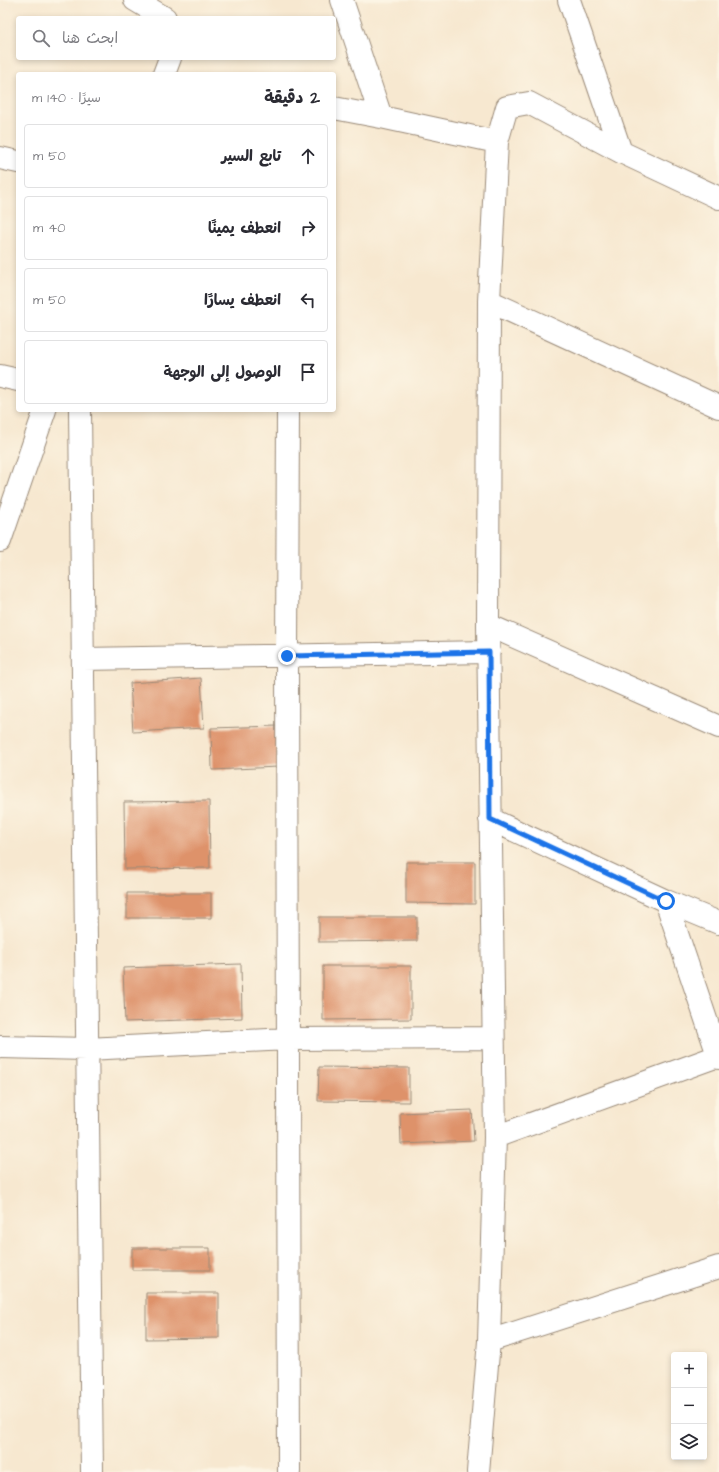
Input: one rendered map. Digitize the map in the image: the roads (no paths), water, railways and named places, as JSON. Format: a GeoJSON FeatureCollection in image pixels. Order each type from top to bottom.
{"type":"FeatureCollection","features":[{"type":"Feature","properties":{"kind":"street"},"geometry":{"type":"LineString","coordinates":[[135,0],[162,16]]}},
{"type":"Feature","properties":{"kind":"street"},"geometry":{"type":"LineString","coordinates":[[342,0],[381,117]]}},
{"type":"Feature","properties":{"kind":"street"},"geometry":{"type":"LineString","coordinates":[[569,0],[621,152]]}},
{"type":"Feature","properties":{"kind":"street"},"geometry":{"type":"LineString","coordinates":[[165,72],[169,60]]}},
{"type":"Feature","properties":{"kind":"street"},"geometry":{"type":"LineString","coordinates":[[478,1472],[489,1341],[495,1137],[488,625],[489,302],[497,142],[507,107],[529,103],[621,152],[719,198]]}},
{"type":"Feature","properties":{"kind":"street"},"geometry":{"type":"LineString","coordinates":[[336,108],[497,142]]}},
{"type":"Feature","properties":{"kind":"street"},"geometry":{"type":"LineString","coordinates":[[0,158],[16,162]]}},
{"type":"Feature","properties":{"kind":"street"},"geometry":{"type":"LineString","coordinates":[[489,302],[719,407]]}},
{"type":"Feature","properties":{"kind":"street"},"geometry":{"type":"LineString","coordinates":[[0,376],[16,380]]}},
{"type":"Feature","properties":{"kind":"street"},"geometry":{"type":"LineString","coordinates":[[0,541],[44,412]]}},
{"type":"Feature","properties":{"kind":"street"},"geometry":{"type":"LineString","coordinates":[[80,412],[92,1472]]}},
{"type":"Feature","properties":{"kind":"street"},"geometry":{"type":"LineString","coordinates":[[288,412],[287,656],[289,1472]]}},
{"type":"Feature","properties":{"kind":"street"},"geometry":{"type":"LineString","coordinates":[[488,625],[719,727]]}},
{"type":"Feature","properties":{"kind":"street"},"geometry":{"type":"LineString","coordinates":[[83,660],[489,652]]}},
{"type":"Feature","properties":{"kind":"street"},"geometry":{"type":"LineString","coordinates":[[490,819],[666,901],[719,923]]}},
{"type":"Feature","properties":{"kind":"street"},"geometry":{"type":"LineString","coordinates":[[495,1137],[719,1057],[666,901]]}},
{"type":"Feature","properties":{"kind":"street"},"geometry":{"type":"LineString","coordinates":[[0,1048],[87,1049],[288,1039],[493,1038]]}},
{"type":"Feature","properties":{"kind":"street"},"geometry":{"type":"LineString","coordinates":[[489,1341],[719,1267]]}}]}
